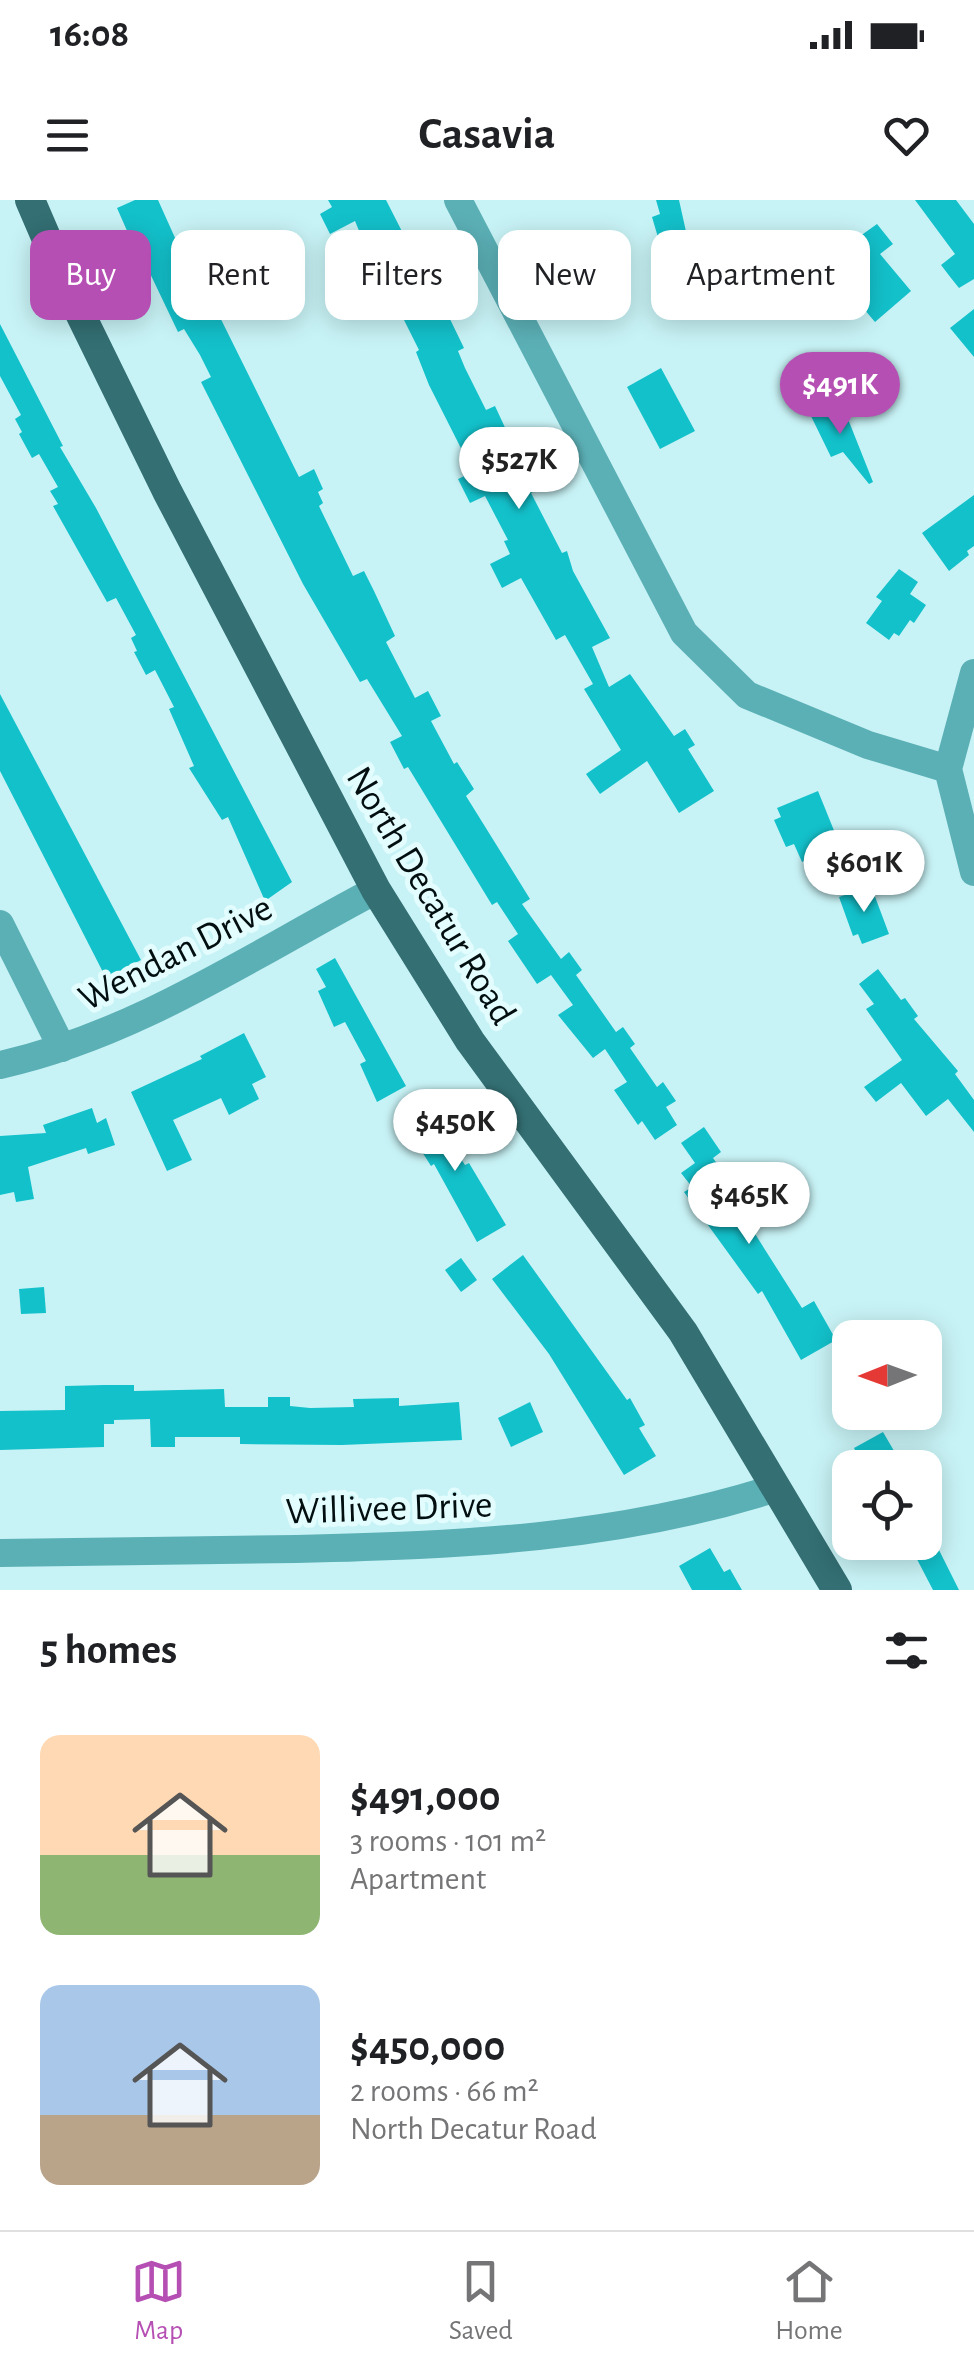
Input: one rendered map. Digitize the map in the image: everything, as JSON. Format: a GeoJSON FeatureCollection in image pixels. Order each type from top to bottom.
{"type":"FeatureCollection","features":[{"type":"Feature","properties":{"kind":"main road","name":"North Decatur Road"},"geometry":{"type":"LineString","coordinates":[[30,200],[86,328],[166,491],[376,890],[470,1041],[682,1332],[836,1590]]}},
{"type":"Feature","properties":{"kind":"street"},"geometry":{"type":"LineString","coordinates":[[458,200],[684,633],[747,694],[868,745],[948,770]]}},
{"type":"Feature","properties":{"kind":"street"},"geometry":{"type":"LineString","coordinates":[[974,672],[948,770],[974,872]]}},
{"type":"Feature","properties":{"kind":"street","name":"Wendan Drive"},"geometry":{"type":"LineString","coordinates":[[0,1065],[62,1048],[231,972],[376,890]]}},
{"type":"Feature","properties":{"kind":"street"},"geometry":{"type":"LineString","coordinates":[[0,924],[62,1048]]}},
{"type":"Feature","properties":{"kind":"street","name":"Willivee Drive"},"geometry":{"type":"LineString","coordinates":[[0,1554],[499,1543],[708,1510],[776,1488]]}},
{"type":"Feature","properties":{"kind":"building"},"geometry":{"type":"Polygon","coordinates":[[[135,200],[158,200],[172,230],[171,317],[151,275],[151,230],[127,230],[117,208],[135,200]]]}},
{"type":"Feature","properties":{"kind":"building"},"geometry":{"type":"Polygon","coordinates":[[[328,200],[386,200],[401,230],[359,230],[355,221],[338,230],[328,230],[320,214],[332,207],[328,200]]]}},
{"type":"Feature","properties":{"kind":"building"},"geometry":{"type":"Polygon","coordinates":[[[656,200],[679,200],[686,230],[656,230],[652,217],[660,214],[656,200]]]}},
{"type":"Feature","properties":{"kind":"building"},"geometry":{"type":"Polygon","coordinates":[[[915,200],[956,200],[974,224],[974,279],[959,288],[941,265],[955,254],[915,200]]]}},
{"type":"Feature","properties":{"kind":"building"},"geometry":{"type":"Polygon","coordinates":[[[877,224],[893,244],[880,254],[911,291],[875,322],[870,316],[869,230],[877,224]]]}},
{"type":"Feature","properties":{"kind":"building"},"geometry":{"type":"Polygon","coordinates":[[[974,309],[974,357],[950,328],[974,309]]]}},
{"type":"Feature","properties":{"kind":"building"},"geometry":{"type":"Polygon","coordinates":[[[172,320],[221,320],[299,477],[314,469],[323,489],[318,492],[323,503],[319,506],[353,576],[364,571],[374,591],[395,636],[386,642],[415,698],[428,691],[441,716],[431,721],[454,764],[457,762],[474,789],[466,796],[530,899],[522,904],[561,959],[569,952],[582,970],[576,975],[616,1032],[623,1027],[635,1044],[630,1048],[657,1087],[663,1082],[676,1101],[666,1107],[677,1125],[655,1140],[642,1121],[638,1125],[614,1090],[627,1082],[605,1049],[593,1058],[558,1015],[573,1005],[551,975],[537,984],[508,941],[518,934],[497,902],[492,905],[408,767],[404,769],[390,742],[402,736],[367,679],[360,682],[303,584],[201,382],[211,377],[184,329],[178,332],[172,320]]]}},
{"type":"Feature","properties":{"kind":"building"},"geometry":{"type":"Polygon","coordinates":[[[404,320],[450,320],[464,348],[458,351],[486,410],[495,406],[523,466],[527,464],[539,489],[531,493],[562,553],[567,551],[573,571],[610,638],[592,647],[609,687],[630,674],[674,736],[685,729],[695,745],[688,749],[714,791],[679,813],[647,761],[600,794],[586,774],[621,750],[584,689],[593,684],[565,635],[556,640],[521,578],[502,588],[490,564],[510,554],[504,541],[508,540],[485,496],[470,503],[458,479],[473,472],[429,385],[416,352],[419,350],[404,320]]]}},
{"type":"Feature","properties":{"kind":"building"},"geometry":{"type":"Polygon","coordinates":[[[0,324],[63,446],[60,447],[96,508],[292,882],[265,901],[228,817],[222,820],[189,768],[194,766],[169,709],[174,707],[155,670],[146,675],[134,652],[137,651],[131,638],[136,635],[116,598],[107,602],[53,506],[58,504],[50,491],[58,487],[39,454],[32,458],[19,434],[22,432],[15,419],[21,415],[0,376],[0,324]]]}},
{"type":"Feature","properties":{"kind":"building"},"geometry":{"type":"Polygon","coordinates":[[[661,368],[695,431],[660,449],[627,387],[661,368]]]}},
{"type":"Feature","properties":{"kind":"building"},"geometry":{"type":"Polygon","coordinates":[[[831,401],[840,416],[846,414],[873,482],[869,484],[843,452],[831,457],[810,414],[831,401]]]}},
{"type":"Feature","properties":{"kind":"building"},"geometry":{"type":"Polygon","coordinates":[[[974,495],[974,546],[949,571],[922,533],[974,495]]]}},
{"type":"Feature","properties":{"kind":"building"},"geometry":{"type":"Polygon","coordinates":[[[899,569],[918,582],[910,594],[926,605],[914,623],[910,620],[899,636],[894,633],[889,640],[866,623],[882,601],[876,597],[899,569]]]}},
{"type":"Feature","properties":{"kind":"building"},"geometry":{"type":"Polygon","coordinates":[[[0,694],[141,960],[106,978],[0,771],[0,694]]]}},
{"type":"Feature","properties":{"kind":"building"},"geometry":{"type":"Polygon","coordinates":[[[818,791],[837,847],[802,862],[794,844],[786,847],[774,820],[781,817],[777,808],[818,791]]]}},
{"type":"Feature","properties":{"kind":"building"},"geometry":{"type":"Polygon","coordinates":[[[871,886],[889,934],[862,944],[858,934],[853,936],[839,897],[871,886]]]}},
{"type":"Feature","properties":{"kind":"building"},"geometry":{"type":"Polygon","coordinates":[[[335,958],[406,1086],[377,1102],[360,1064],[366,1061],[345,1022],[334,1027],[318,991],[326,987],[316,969],[335,958]]]}},
{"type":"Feature","properties":{"kind":"building"},"geometry":{"type":"Polygon","coordinates":[[[878,969],[901,1000],[905,998],[918,1016],[914,1019],[958,1071],[955,1074],[974,1100],[974,1132],[948,1099],[926,1116],[901,1083],[876,1102],[864,1087],[902,1060],[866,1009],[874,1004],[859,984],[878,969]]]}},
{"type":"Feature","properties":{"kind":"building"},"geometry":{"type":"Polygon","coordinates":[[[244,1033],[266,1077],[252,1084],[259,1099],[229,1115],[221,1098],[173,1120],[192,1160],[167,1171],[131,1092],[202,1059],[200,1056],[244,1033]]]}},
{"type":"Feature","properties":{"kind":"building"},"geometry":{"type":"Polygon","coordinates":[[[422,1100],[465,1165],[469,1163],[506,1225],[477,1242],[434,1164],[431,1166],[410,1133],[415,1130],[403,1113],[422,1100]]]}},
{"type":"Feature","properties":{"kind":"building"},"geometry":{"type":"Polygon","coordinates":[[[92,1108],[97,1123],[106,1118],[115,1145],[88,1154],[86,1148],[28,1167],[34,1199],[16,1202],[14,1192],[0,1195],[0,1136],[46,1133],[43,1125],[92,1108]]]}},
{"type":"Feature","properties":{"kind":"building"},"geometry":{"type":"Polygon","coordinates":[[[704,1127],[721,1152],[713,1158],[737,1192],[731,1196],[802,1308],[814,1301],[832,1333],[832,1342],[801,1360],[762,1291],[758,1294],[684,1192],[692,1187],[681,1173],[695,1163],[681,1143],[704,1127]]]}},
{"type":"Feature","properties":{"kind":"building"},"geometry":{"type":"Polygon","coordinates":[[[523,1255],[627,1400],[630,1398],[645,1425],[639,1428],[656,1456],[624,1475],[549,1354],[492,1279],[523,1255]]]}},
{"type":"Feature","properties":{"kind":"building"},"geometry":{"type":"Polygon","coordinates":[[[461,1258],[477,1280],[461,1292],[445,1270],[461,1258]]]}},
{"type":"Feature","properties":{"kind":"building"},"geometry":{"type":"Polygon","coordinates":[[[44,1287],[46,1313],[21,1314],[19,1289],[44,1287]]]}},
{"type":"Feature","properties":{"kind":"building"},"geometry":{"type":"Polygon","coordinates":[[[134,1385],[134,1391],[224,1389],[225,1407],[268,1407],[268,1397],[290,1397],[290,1406],[310,1408],[354,1407],[353,1399],[399,1398],[399,1406],[459,1402],[462,1440],[240,1444],[240,1437],[175,1437],[175,1447],[151,1447],[150,1419],[104,1424],[104,1447],[0,1450],[0,1411],[65,1410],[65,1386],[134,1385]]]}},
{"type":"Feature","properties":{"kind":"building"},"geometry":{"type":"Polygon","coordinates":[[[530,1402],[543,1432],[511,1447],[498,1418],[530,1402]]]}},
{"type":"Feature","properties":{"kind":"building"},"geometry":{"type":"Polygon","coordinates":[[[883,1432],[894,1450],[855,1450],[883,1432]]]}},
{"type":"Feature","properties":{"kind":"building"},"geometry":{"type":"Polygon","coordinates":[[[710,1548],[724,1572],[730,1569],[742,1590],[692,1590],[679,1566],[710,1548]]]}},
{"type":"Feature","properties":{"kind":"building"},"geometry":{"type":"Polygon","coordinates":[[[942,1556],[959,1590],[933,1590],[917,1560],[942,1560],[942,1556]]]}}]}
